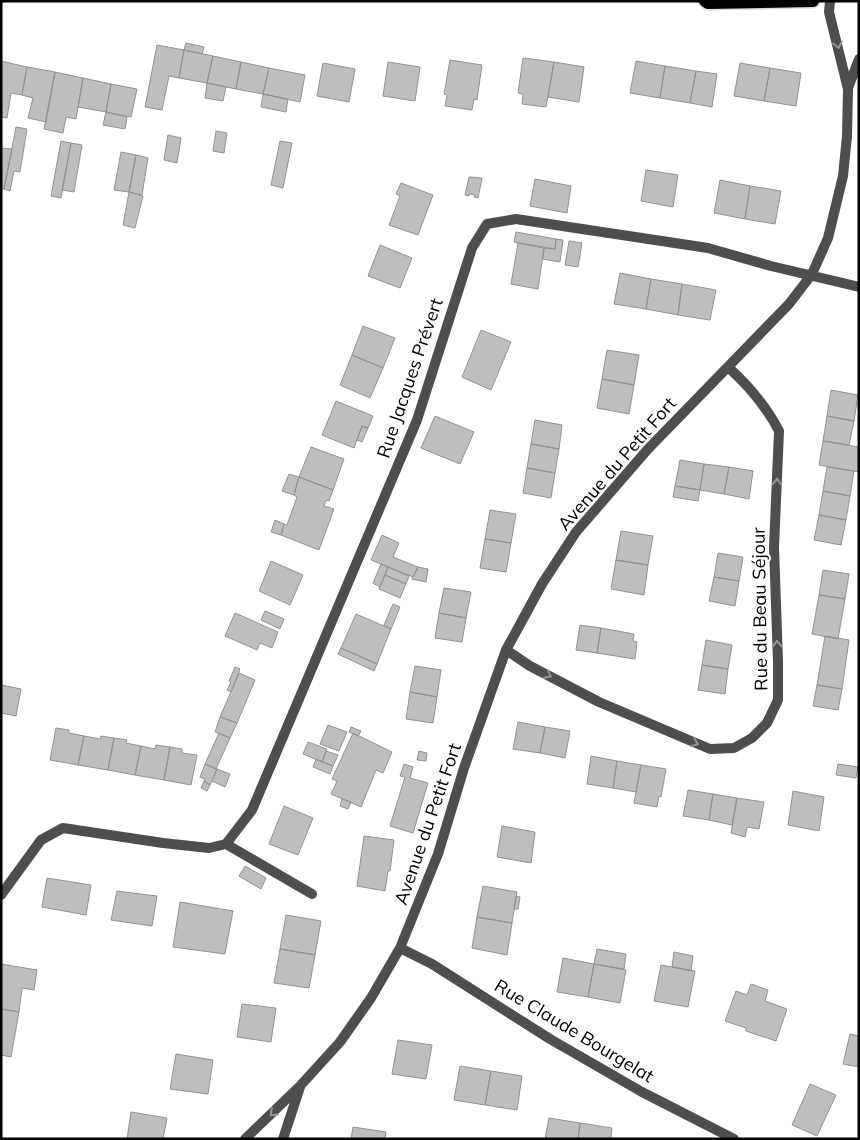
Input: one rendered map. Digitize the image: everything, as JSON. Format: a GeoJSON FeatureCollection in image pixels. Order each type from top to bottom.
{"type":"FeatureCollection","features":[{"type":"Feature","properties":{"kind":"main road"},"geometry":{"type":"LineString","coordinates":[[705,1],[708,3],[813,1]]}},
{"type":"Feature","properties":{"kind":"street","name":"Avenue du Petit Fort"},"geometry":{"type":"LineString","coordinates":[[245,1139],[300,1086],[340,1042],[372,998],[400,948],[438,854],[464,768],[506,650],[542,584],[576,532],[648,449],[789,304],[812,274],[828,238],[843,176],[847,136],[848,89],[829,12],[830,1]]}},
{"type":"Feature","properties":{"kind":"street","name":"Avenue du Petit Fort"},"geometry":{"type":"LineString","coordinates":[[848,89],[859,59]]}},
{"type":"Feature","properties":{"kind":"street","name":"Rue Jacques Prévert"},"geometry":{"type":"LineString","coordinates":[[226,844],[252,810],[417,420],[472,248],[487,224],[516,219],[698,246],[859,287]]}},
{"type":"Feature","properties":{"kind":"street","name":"Rue du Beau Séjour"},"geometry":{"type":"LineString","coordinates":[[506,650],[530,666],[599,702],[710,749],[734,748],[752,738],[767,724],[778,700],[774,546],[779,432],[761,402],[746,383],[728,367]]}},
{"type":"Feature","properties":{"kind":"street"},"geometry":{"type":"LineString","coordinates":[[1,895],[41,840],[62,828],[209,848],[226,844],[312,894]]}},
{"type":"Feature","properties":{"kind":"street","name":"Rue Claude Bourgelat"},"geometry":{"type":"LineString","coordinates":[[400,948],[432,964],[550,1039],[634,1087],[734,1139]]}},
{"type":"Feature","properties":{"kind":"street","name":"Avenue du Petit Fort"},"geometry":{"type":"LineString","coordinates":[[283,1139],[300,1086]]}},
{"type":"Feature","properties":{"kind":"building"},"geometry":{"type":"Polygon","coordinates":[[[186,43],[204,47],[202,54],[184,50],[186,43]]]}},
{"type":"Feature","properties":{"kind":"building"},"geometry":{"type":"Polygon","coordinates":[[[157,45],[184,50],[179,78],[169,76],[162,110],[145,107],[157,45]]]}},
{"type":"Feature","properties":{"kind":"building"},"geometry":{"type":"Polygon","coordinates":[[[184,50],[213,56],[207,83],[179,78],[184,50]]]}},
{"type":"Feature","properties":{"kind":"building"},"geometry":{"type":"Polygon","coordinates":[[[213,56],[241,62],[236,89],[207,83],[213,56]]]}},
{"type":"Feature","properties":{"kind":"building"},"geometry":{"type":"Polygon","coordinates":[[[523,58],[554,62],[546,107],[522,104],[523,94],[518,93],[523,58]]]}},
{"type":"Feature","properties":{"kind":"building"},"geometry":{"type":"Polygon","coordinates":[[[450,60],[482,65],[477,100],[474,99],[472,110],[445,106],[447,95],[444,94],[450,60]]]}},
{"type":"Feature","properties":{"kind":"building"},"geometry":{"type":"Polygon","coordinates":[[[1,61],[27,67],[22,95],[11,93],[7,118],[1,117],[1,61]]]}},
{"type":"Feature","properties":{"kind":"building"},"geometry":{"type":"Polygon","coordinates":[[[636,61],[665,66],[660,98],[630,93],[636,61]]]}},
{"type":"Feature","properties":{"kind":"building"},"geometry":{"type":"Polygon","coordinates":[[[241,62],[269,68],[263,94],[236,89],[241,62]]]}},
{"type":"Feature","properties":{"kind":"building"},"geometry":{"type":"Polygon","coordinates":[[[388,62],[420,67],[415,101],[383,96],[388,62]]]}},
{"type":"Feature","properties":{"kind":"building"},"geometry":{"type":"Polygon","coordinates":[[[554,62],[584,67],[579,102],[548,97],[554,62]]]}},
{"type":"Feature","properties":{"kind":"building"},"geometry":{"type":"Polygon","coordinates":[[[323,63],[355,69],[349,102],[317,96],[323,63]]]}},
{"type":"Feature","properties":{"kind":"building"},"geometry":{"type":"Polygon","coordinates":[[[740,63],[770,68],[764,101],[734,96],[740,63]]]}},
{"type":"Feature","properties":{"kind":"building"},"geometry":{"type":"Polygon","coordinates":[[[665,66],[696,71],[690,103],[660,98],[665,66]]]}},
{"type":"Feature","properties":{"kind":"building"},"geometry":{"type":"Polygon","coordinates":[[[27,67],[55,72],[46,122],[28,118],[33,98],[22,95],[27,67]]]}},
{"type":"Feature","properties":{"kind":"building"},"geometry":{"type":"Polygon","coordinates":[[[269,68],[305,75],[300,102],[263,94],[269,68]]]}},
{"type":"Feature","properties":{"kind":"building"},"geometry":{"type":"Polygon","coordinates":[[[770,68],[801,73],[796,106],[764,101],[770,68]]]}},
{"type":"Feature","properties":{"kind":"building"},"geometry":{"type":"Polygon","coordinates":[[[696,71],[717,74],[712,107],[690,103],[696,71]]]}},
{"type":"Feature","properties":{"kind":"building"},"geometry":{"type":"Polygon","coordinates":[[[55,72],[83,78],[76,119],[66,117],[63,133],[44,129],[55,72]]]}},
{"type":"Feature","properties":{"kind":"building"},"geometry":{"type":"Polygon","coordinates":[[[83,78],[111,84],[106,112],[78,107],[83,78]]]}},
{"type":"Feature","properties":{"kind":"building"},"geometry":{"type":"Polygon","coordinates":[[[207,83],[226,87],[223,101],[205,98],[207,83]]]}},
{"type":"Feature","properties":{"kind":"building"},"geometry":{"type":"Polygon","coordinates":[[[111,84],[137,89],[131,117],[106,112],[111,84]]]}},
{"type":"Feature","properties":{"kind":"building"},"geometry":{"type":"Polygon","coordinates":[[[263,94],[288,99],[286,112],[261,107],[263,94]]]}},
{"type":"Feature","properties":{"kind":"building"},"geometry":{"type":"Polygon","coordinates":[[[106,112],[127,117],[125,129],[103,125],[106,112]]]}},
{"type":"Feature","properties":{"kind":"building"},"geometry":{"type":"Polygon","coordinates":[[[16,127],[27,129],[20,172],[14,171],[10,191],[4,189],[16,127]]]}},
{"type":"Feature","properties":{"kind":"building"},"geometry":{"type":"Polygon","coordinates":[[[216,131],[227,133],[224,153],[213,151],[216,131]]]}},
{"type":"Feature","properties":{"kind":"building"},"geometry":{"type":"Polygon","coordinates":[[[168,135],[181,138],[177,163],[164,160],[168,135]]]}},
{"type":"Feature","properties":{"kind":"building"},"geometry":{"type":"Polygon","coordinates":[[[61,141],[71,143],[61,198],[51,196],[61,141]]]}},
{"type":"Feature","properties":{"kind":"building"},"geometry":{"type":"Polygon","coordinates":[[[280,141],[292,143],[283,188],[271,185],[280,141]]]}},
{"type":"Feature","properties":{"kind":"building"},"geometry":{"type":"Polygon","coordinates":[[[71,143],[82,145],[74,192],[62,190],[71,143]]]}},
{"type":"Feature","properties":{"kind":"building"},"geometry":{"type":"Polygon","coordinates":[[[1,148],[12,149],[4,189],[1,189],[1,148]]]}},
{"type":"Feature","properties":{"kind":"building"},"geometry":{"type":"Polygon","coordinates":[[[121,152],[136,155],[129,192],[114,190],[121,152]]]}},
{"type":"Feature","properties":{"kind":"building"},"geometry":{"type":"Polygon","coordinates":[[[136,155],[148,158],[142,195],[129,192],[136,155]]]}},
{"type":"Feature","properties":{"kind":"building"},"geometry":{"type":"Polygon","coordinates":[[[646,170],[678,175],[673,207],[641,201],[646,170]]]}},
{"type":"Feature","properties":{"kind":"building"},"geometry":{"type":"Polygon","coordinates":[[[469,177],[482,178],[478,198],[474,197],[475,195],[465,195],[469,177]]]}},
{"type":"Feature","properties":{"kind":"building"},"geometry":{"type":"Polygon","coordinates":[[[535,179],[571,186],[567,213],[530,206],[535,179]]]}},
{"type":"Feature","properties":{"kind":"building"},"geometry":{"type":"Polygon","coordinates":[[[720,180],[750,186],[745,219],[714,213],[720,180]]]}},
{"type":"Feature","properties":{"kind":"building"},"geometry":{"type":"Polygon","coordinates":[[[401,183],[433,195],[418,235],[389,225],[400,196],[396,194],[401,183]]]}},
{"type":"Feature","properties":{"kind":"building"},"geometry":{"type":"Polygon","coordinates":[[[750,186],[781,191],[775,224],[745,219],[750,186]]]}},
{"type":"Feature","properties":{"kind":"building"},"geometry":{"type":"Polygon","coordinates":[[[129,192],[143,196],[135,228],[123,225],[129,192]]]}},
{"type":"Feature","properties":{"kind":"building"},"geometry":{"type":"Polygon","coordinates":[[[516,232],[556,239],[555,249],[514,242],[516,232]]]}},
{"type":"Feature","properties":{"kind":"building"},"geometry":{"type":"Polygon","coordinates":[[[556,239],[563,240],[560,262],[543,259],[544,248],[555,249],[556,239]]]}},
{"type":"Feature","properties":{"kind":"building"},"geometry":{"type":"Polygon","coordinates":[[[569,241],[582,243],[578,267],[565,265],[569,241]]]}},
{"type":"Feature","properties":{"kind":"building"},"geometry":{"type":"Polygon","coordinates":[[[518,243],[544,248],[538,289],[511,284],[518,243]]]}},
{"type":"Feature","properties":{"kind":"building"},"geometry":{"type":"Polygon","coordinates":[[[380,245],[412,258],[400,288],[368,276],[380,245]]]}},
{"type":"Feature","properties":{"kind":"building"},"geometry":{"type":"Polygon","coordinates":[[[620,273],[651,279],[646,309],[614,304],[620,273]]]}},
{"type":"Feature","properties":{"kind":"building"},"geometry":{"type":"Polygon","coordinates":[[[651,279],[682,284],[678,315],[646,309],[651,279]]]}},
{"type":"Feature","properties":{"kind":"building"},"geometry":{"type":"Polygon","coordinates":[[[682,284],[716,290],[710,320],[678,315],[682,284]]]}},
{"type":"Feature","properties":{"kind":"building"},"geometry":{"type":"Polygon","coordinates":[[[363,326],[395,338],[383,368],[352,355],[363,326]]]}},
{"type":"Feature","properties":{"kind":"building"},"geometry":{"type":"Polygon","coordinates":[[[481,330],[511,342],[491,390],[462,377],[481,330]]]}},
{"type":"Feature","properties":{"kind":"building"},"geometry":{"type":"Polygon","coordinates":[[[607,350],[639,355],[634,385],[602,379],[607,350]]]}},
{"type":"Feature","properties":{"kind":"building"},"geometry":{"type":"Polygon","coordinates":[[[352,355],[383,368],[370,398],[340,385],[352,355]]]}},
{"type":"Feature","properties":{"kind":"building"},"geometry":{"type":"Polygon","coordinates":[[[602,379],[634,385],[629,414],[597,408],[602,379]]]}},
{"type":"Feature","properties":{"kind":"building"},"geometry":{"type":"Polygon","coordinates":[[[831,390],[858,395],[854,421],[827,416],[831,390]]]}},
{"type":"Feature","properties":{"kind":"building"},"geometry":{"type":"Polygon","coordinates":[[[336,401],[373,416],[368,428],[362,426],[354,448],[322,435],[336,401]]]}},
{"type":"Feature","properties":{"kind":"building"},"geometry":{"type":"Polygon","coordinates":[[[435,416],[474,432],[460,464],[421,448],[435,416]]]}},
{"type":"Feature","properties":{"kind":"building"},"geometry":{"type":"Polygon","coordinates":[[[827,416],[854,421],[849,445],[823,441],[827,416]]]}},
{"type":"Feature","properties":{"kind":"building"},"geometry":{"type":"Polygon","coordinates":[[[535,420],[562,425],[559,449],[531,444],[535,420]]]}},
{"type":"Feature","properties":{"kind":"building"},"geometry":{"type":"Polygon","coordinates":[[[362,426],[368,428],[362,442],[357,440],[362,426]]]}},
{"type":"Feature","properties":{"kind":"building"},"geometry":{"type":"Polygon","coordinates":[[[823,441],[859,447],[859,472],[819,465],[823,441]]]}},
{"type":"Feature","properties":{"kind":"building"},"geometry":{"type":"Polygon","coordinates":[[[531,444],[559,449],[555,473],[527,468],[531,444]]]}},
{"type":"Feature","properties":{"kind":"building"},"geometry":{"type":"Polygon","coordinates":[[[311,447],[344,459],[333,490],[299,477],[311,447]]]}},
{"type":"Feature","properties":{"kind":"building"},"geometry":{"type":"Polygon","coordinates":[[[680,460],[704,464],[700,490],[675,486],[680,460]]]}},
{"type":"Feature","properties":{"kind":"building"},"geometry":{"type":"Polygon","coordinates":[[[704,464],[729,467],[724,494],[700,490],[704,464]]]}},
{"type":"Feature","properties":{"kind":"building"},"geometry":{"type":"Polygon","coordinates":[[[729,467],[753,471],[749,499],[724,494],[729,467]]]}},
{"type":"Feature","properties":{"kind":"building"},"geometry":{"type":"Polygon","coordinates":[[[827,467],[854,471],[850,496],[823,491],[827,467]]]}},
{"type":"Feature","properties":{"kind":"building"},"geometry":{"type":"Polygon","coordinates":[[[527,468],[555,473],[551,498],[523,493],[527,468]]]}},
{"type":"Feature","properties":{"kind":"building"},"geometry":{"type":"Polygon","coordinates":[[[289,474],[299,477],[294,495],[282,491],[289,474]]]}},
{"type":"Feature","properties":{"kind":"building"},"geometry":{"type":"Polygon","coordinates":[[[299,477],[333,490],[329,501],[326,500],[324,506],[334,509],[319,550],[281,535],[284,524],[287,525],[297,497],[294,495],[299,477]]]}},
{"type":"Feature","properties":{"kind":"building"},"geometry":{"type":"Polygon","coordinates":[[[675,486],[700,490],[698,501],[673,497],[675,486]]]}},
{"type":"Feature","properties":{"kind":"building"},"geometry":{"type":"Polygon","coordinates":[[[823,491],[850,496],[846,520],[819,515],[823,491]]]}},
{"type":"Feature","properties":{"kind":"building"},"geometry":{"type":"Polygon","coordinates":[[[490,510],[516,514],[511,543],[485,539],[490,510]]]}},
{"type":"Feature","properties":{"kind":"building"},"geometry":{"type":"Polygon","coordinates":[[[819,515],[846,520],[841,545],[814,540],[819,515]]]}},
{"type":"Feature","properties":{"kind":"building"},"geometry":{"type":"Polygon","coordinates":[[[275,520],[284,524],[281,535],[271,532],[275,520]]]}},
{"type":"Feature","properties":{"kind":"building"},"geometry":{"type":"Polygon","coordinates":[[[621,531],[653,536],[648,565],[616,560],[621,531]]]}},
{"type":"Feature","properties":{"kind":"building"},"geometry":{"type":"Polygon","coordinates":[[[382,535],[399,543],[393,557],[418,567],[413,577],[371,560],[382,535]]]}},
{"type":"Feature","properties":{"kind":"building"},"geometry":{"type":"Polygon","coordinates":[[[485,539],[511,543],[506,572],[480,568],[485,539]]]}},
{"type":"Feature","properties":{"kind":"building"},"geometry":{"type":"Polygon","coordinates":[[[718,553],[743,557],[739,581],[714,577],[718,553]]]}},
{"type":"Feature","properties":{"kind":"building"},"geometry":{"type":"Polygon","coordinates":[[[616,560],[648,565],[644,595],[611,589],[616,560]]]}},
{"type":"Feature","properties":{"kind":"building"},"geometry":{"type":"Polygon","coordinates":[[[271,561],[303,575],[290,605],[259,591],[271,561]]]}},
{"type":"Feature","properties":{"kind":"building"},"geometry":{"type":"Polygon","coordinates":[[[381,564],[388,567],[380,587],[373,583],[381,564]]]}},
{"type":"Feature","properties":{"kind":"building"},"geometry":{"type":"Polygon","coordinates":[[[388,567],[409,576],[406,584],[385,575],[388,567]]]}},
{"type":"Feature","properties":{"kind":"building"},"geometry":{"type":"Polygon","coordinates":[[[418,567],[428,569],[426,582],[412,579],[418,567]]]}},
{"type":"Feature","properties":{"kind":"building"},"geometry":{"type":"Polygon","coordinates":[[[823,570],[849,574],[845,599],[819,595],[823,570]]]}},
{"type":"Feature","properties":{"kind":"building"},"geometry":{"type":"Polygon","coordinates":[[[385,575],[406,584],[400,598],[379,589],[385,575]]]}},
{"type":"Feature","properties":{"kind":"building"},"geometry":{"type":"Polygon","coordinates":[[[714,577],[739,581],[735,606],[709,601],[714,577]]]}},
{"type":"Feature","properties":{"kind":"building"},"geometry":{"type":"Polygon","coordinates":[[[444,588],[471,592],[466,618],[439,613],[444,588]]]}},
{"type":"Feature","properties":{"kind":"building"},"geometry":{"type":"Polygon","coordinates":[[[819,595],[845,599],[838,639],[812,634],[819,595]]]}},
{"type":"Feature","properties":{"kind":"building"},"geometry":{"type":"Polygon","coordinates":[[[393,604],[400,607],[391,629],[384,625],[393,604]]]}},
{"type":"Feature","properties":{"kind":"building"},"geometry":{"type":"Polygon","coordinates":[[[265,611],[284,619],[280,629],[261,620],[265,611]]]}},
{"type":"Feature","properties":{"kind":"building"},"geometry":{"type":"Polygon","coordinates":[[[235,613],[278,632],[272,648],[260,643],[257,650],[225,636],[235,613]]]}},
{"type":"Feature","properties":{"kind":"building"},"geometry":{"type":"Polygon","coordinates":[[[439,613],[466,618],[462,642],[435,638],[439,613]]]}},
{"type":"Feature","properties":{"kind":"building"},"geometry":{"type":"Polygon","coordinates":[[[356,614],[391,629],[377,664],[341,648],[356,614]]]}},
{"type":"Feature","properties":{"kind":"building"},"geometry":{"type":"Polygon","coordinates":[[[580,625],[601,628],[597,653],[576,650],[580,625]]]}},
{"type":"Feature","properties":{"kind":"building"},"geometry":{"type":"Polygon","coordinates":[[[601,628],[634,634],[633,641],[637,642],[635,659],[597,653],[601,628]]]}},
{"type":"Feature","properties":{"kind":"building"},"geometry":{"type":"Polygon","coordinates":[[[825,636],[849,640],[842,689],[817,685],[825,636]]]}},
{"type":"Feature","properties":{"kind":"building"},"geometry":{"type":"Polygon","coordinates":[[[706,640],[732,645],[728,669],[702,665],[706,640]]]}},
{"type":"Feature","properties":{"kind":"building"},"geometry":{"type":"Polygon","coordinates":[[[341,648],[377,664],[374,671],[338,654],[341,648]]]}},
{"type":"Feature","properties":{"kind":"building"},"geometry":{"type":"Polygon","coordinates":[[[702,665],[728,669],[725,694],[698,690],[702,665]]]}},
{"type":"Feature","properties":{"kind":"building"},"geometry":{"type":"Polygon","coordinates":[[[415,666],[441,670],[437,697],[410,692],[415,666]]]}},
{"type":"Feature","properties":{"kind":"building"},"geometry":{"type":"Polygon","coordinates":[[[235,667],[240,669],[231,692],[227,690],[235,667]]]}},
{"type":"Feature","properties":{"kind":"building"},"geometry":{"type":"Polygon","coordinates":[[[239,673],[255,680],[237,723],[220,717],[239,673]]]}},
{"type":"Feature","properties":{"kind":"building"},"geometry":{"type":"Polygon","coordinates":[[[1,685],[21,689],[16,716],[1,713],[1,685]]]}},
{"type":"Feature","properties":{"kind":"building"},"geometry":{"type":"Polygon","coordinates":[[[817,685],[842,689],[838,710],[813,706],[817,685]]]}},
{"type":"Feature","properties":{"kind":"building"},"geometry":{"type":"Polygon","coordinates":[[[410,692],[437,697],[433,723],[406,719],[410,692]]]}},
{"type":"Feature","properties":{"kind":"building"},"geometry":{"type":"Polygon","coordinates":[[[220,717],[237,723],[230,738],[215,732],[220,717]]]}},
{"type":"Feature","properties":{"kind":"building"},"geometry":{"type":"Polygon","coordinates":[[[518,722],[545,727],[540,753],[513,749],[518,722]]]}},
{"type":"Feature","properties":{"kind":"building"},"geometry":{"type":"Polygon","coordinates":[[[328,725],[347,732],[339,751],[320,744],[328,725]]]}},
{"type":"Feature","properties":{"kind":"building"},"geometry":{"type":"Polygon","coordinates":[[[351,727],[361,731],[358,736],[349,732],[351,727]]]}},
{"type":"Feature","properties":{"kind":"building"},"geometry":{"type":"Polygon","coordinates":[[[545,727],[570,731],[565,758],[540,753],[545,727]]]}},
{"type":"Feature","properties":{"kind":"building"},"geometry":{"type":"Polygon","coordinates":[[[56,728],[69,730],[69,733],[84,736],[78,765],[50,760],[56,728]]]}},
{"type":"Feature","properties":{"kind":"building"},"geometry":{"type":"Polygon","coordinates":[[[219,733],[230,738],[216,769],[205,764],[219,733]]]}},
{"type":"Feature","properties":{"kind":"building"},"geometry":{"type":"Polygon","coordinates":[[[353,733],[392,752],[383,773],[376,770],[361,807],[331,794],[337,781],[332,779],[353,733]]]}},
{"type":"Feature","properties":{"kind":"building"},"geometry":{"type":"Polygon","coordinates":[[[84,736],[100,739],[101,736],[114,738],[108,770],[78,765],[84,736]]]}},
{"type":"Feature","properties":{"kind":"building"},"geometry":{"type":"Polygon","coordinates":[[[114,738],[127,740],[126,743],[141,746],[135,775],[108,770],[114,738]]]}},
{"type":"Feature","properties":{"kind":"building"},"geometry":{"type":"Polygon","coordinates":[[[308,742],[327,749],[322,762],[303,754],[308,742]]]}},
{"type":"Feature","properties":{"kind":"building"},"geometry":{"type":"Polygon","coordinates":[[[156,745],[170,747],[164,780],[135,775],[141,746],[155,749],[156,745]]]}},
{"type":"Feature","properties":{"kind":"building"},"geometry":{"type":"Polygon","coordinates":[[[170,747],[182,749],[182,753],[197,755],[191,785],[164,780],[170,747]]]}},
{"type":"Feature","properties":{"kind":"building"},"geometry":{"type":"Polygon","coordinates":[[[326,751],[338,755],[333,766],[322,762],[326,751]]]}},
{"type":"Feature","properties":{"kind":"building"},"geometry":{"type":"Polygon","coordinates":[[[419,751],[427,753],[426,761],[417,760],[419,751]]]}},
{"type":"Feature","properties":{"kind":"building"},"geometry":{"type":"Polygon","coordinates":[[[591,756],[617,761],[613,788],[587,784],[591,756]]]}},
{"type":"Feature","properties":{"kind":"building"},"geometry":{"type":"Polygon","coordinates":[[[316,759],[333,766],[330,774],[313,767],[316,759]]]}},
{"type":"Feature","properties":{"kind":"building"},"geometry":{"type":"Polygon","coordinates":[[[617,761],[641,765],[636,792],[613,788],[617,761]]]}},
{"type":"Feature","properties":{"kind":"building"},"geometry":{"type":"Polygon","coordinates":[[[205,764],[217,769],[210,785],[204,781],[205,779],[200,777],[205,764]]]}},
{"type":"Feature","properties":{"kind":"building"},"geometry":{"type":"Polygon","coordinates":[[[404,764],[413,767],[410,778],[428,783],[413,833],[390,826],[405,777],[400,776],[404,764]]]}},
{"type":"Feature","properties":{"kind":"building"},"geometry":{"type":"Polygon","coordinates":[[[838,764],[858,767],[856,778],[836,775],[838,764]]]}},
{"type":"Feature","properties":{"kind":"building"},"geometry":{"type":"Polygon","coordinates":[[[641,765],[666,769],[661,797],[659,796],[657,807],[634,803],[641,765]]]}},
{"type":"Feature","properties":{"kind":"building"},"geometry":{"type":"Polygon","coordinates":[[[217,769],[230,774],[225,787],[212,781],[217,769]]]}},
{"type":"Feature","properties":{"kind":"building"},"geometry":{"type":"Polygon","coordinates":[[[204,781],[210,785],[207,791],[201,788],[204,781]]]}},
{"type":"Feature","properties":{"kind":"building"},"geometry":{"type":"Polygon","coordinates":[[[688,790],[713,794],[709,820],[683,816],[688,790]]]}},
{"type":"Feature","properties":{"kind":"building"},"geometry":{"type":"Polygon","coordinates":[[[793,791],[824,797],[819,831],[788,825],[793,791]]]}},
{"type":"Feature","properties":{"kind":"building"},"geometry":{"type":"Polygon","coordinates":[[[713,794],[737,798],[732,825],[709,820],[713,794]]]}},
{"type":"Feature","properties":{"kind":"building"},"geometry":{"type":"Polygon","coordinates":[[[737,798],[764,802],[759,829],[747,827],[745,837],[731,833],[737,798]]]}},
{"type":"Feature","properties":{"kind":"building"},"geometry":{"type":"Polygon","coordinates":[[[342,799],[351,802],[348,809],[340,806],[342,799]]]}},
{"type":"Feature","properties":{"kind":"building"},"geometry":{"type":"Polygon","coordinates":[[[284,806],[313,818],[298,855],[269,844],[284,806]]]}},
{"type":"Feature","properties":{"kind":"building"},"geometry":{"type":"Polygon","coordinates":[[[502,826],[535,832],[531,863],[497,857],[502,826]]]}},
{"type":"Feature","properties":{"kind":"building"},"geometry":{"type":"Polygon","coordinates":[[[364,836],[394,840],[385,891],[357,886],[364,836]]]}},
{"type":"Feature","properties":{"kind":"building"},"geometry":{"type":"Polygon","coordinates":[[[245,866],[266,878],[261,889],[239,876],[245,866]]]}},
{"type":"Feature","properties":{"kind":"building"},"geometry":{"type":"Polygon","coordinates":[[[47,878],[91,885],[86,915],[42,907],[47,878]]]}},
{"type":"Feature","properties":{"kind":"building"},"geometry":{"type":"Polygon","coordinates":[[[483,886],[517,892],[512,923],[477,917],[483,886]]]}},
{"type":"Feature","properties":{"kind":"building"},"geometry":{"type":"Polygon","coordinates":[[[117,891],[157,896],[152,926],[111,920],[117,891]]]}},
{"type":"Feature","properties":{"kind":"building"},"geometry":{"type":"Polygon","coordinates":[[[516,896],[520,897],[518,909],[514,909],[516,896]]]}},
{"type":"Feature","properties":{"kind":"building"},"geometry":{"type":"Polygon","coordinates":[[[180,902],[233,911],[225,954],[173,947],[180,902]]]}},
{"type":"Feature","properties":{"kind":"building"},"geometry":{"type":"Polygon","coordinates":[[[286,915],[321,921],[315,955],[280,949],[286,915]]]}},
{"type":"Feature","properties":{"kind":"building"},"geometry":{"type":"Polygon","coordinates":[[[477,917],[512,923],[507,955],[472,948],[477,917]]]}},
{"type":"Feature","properties":{"kind":"building"},"geometry":{"type":"Polygon","coordinates":[[[280,949],[315,955],[309,988],[274,983],[280,949]]]}},
{"type":"Feature","properties":{"kind":"building"},"geometry":{"type":"Polygon","coordinates":[[[597,949],[626,954],[624,969],[594,964],[597,949]]]}},
{"type":"Feature","properties":{"kind":"building"},"geometry":{"type":"Polygon","coordinates":[[[674,952],[693,956],[691,971],[672,967],[674,952]]]}},
{"type":"Feature","properties":{"kind":"building"},"geometry":{"type":"Polygon","coordinates":[[[563,958],[594,964],[588,997],[557,992],[563,958]]]}},
{"type":"Feature","properties":{"kind":"building"},"geometry":{"type":"Polygon","coordinates":[[[1,964],[37,970],[34,990],[22,988],[19,1012],[1,1009],[1,964]]]}},
{"type":"Feature","properties":{"kind":"building"},"geometry":{"type":"Polygon","coordinates":[[[594,964],[626,970],[620,1003],[588,997],[594,964]]]}},
{"type":"Feature","properties":{"kind":"building"},"geometry":{"type":"Polygon","coordinates":[[[661,965],[695,971],[688,1007],[654,1001],[661,965]]]}},
{"type":"Feature","properties":{"kind":"building"},"geometry":{"type":"Polygon","coordinates":[[[751,984],[768,990],[765,1001],[787,1009],[776,1041],[746,1031],[746,1028],[725,1021],[736,991],[747,995],[751,984]]]}},
{"type":"Feature","properties":{"kind":"building"},"geometry":{"type":"Polygon","coordinates":[[[242,1004],[276,1008],[271,1042],[237,1037],[242,1004]]]}},
{"type":"Feature","properties":{"kind":"building"},"geometry":{"type":"Polygon","coordinates":[[[1,1009],[19,1012],[11,1057],[1,1055],[1,1009]]]}},
{"type":"Feature","properties":{"kind":"building"},"geometry":{"type":"Polygon","coordinates":[[[850,1034],[859,1036],[859,1067],[843,1064],[850,1034]]]}},
{"type":"Feature","properties":{"kind":"building"},"geometry":{"type":"Polygon","coordinates":[[[398,1040],[432,1045],[426,1079],[392,1074],[398,1040]]]}},
{"type":"Feature","properties":{"kind":"building"},"geometry":{"type":"Polygon","coordinates":[[[176,1054],[213,1060],[208,1094],[170,1089],[176,1054]]]}},
{"type":"Feature","properties":{"kind":"building"},"geometry":{"type":"Polygon","coordinates":[[[460,1066],[491,1071],[485,1105],[454,1100],[460,1066]]]}},
{"type":"Feature","properties":{"kind":"building"},"geometry":{"type":"Polygon","coordinates":[[[491,1071],[522,1076],[517,1110],[485,1105],[491,1071]]]}},
{"type":"Feature","properties":{"kind":"building"},"geometry":{"type":"Polygon","coordinates":[[[810,1084],[836,1095],[817,1136],[792,1125],[810,1084]]]}},
{"type":"Feature","properties":{"kind":"building"},"geometry":{"type":"Polygon","coordinates":[[[131,1112],[167,1118],[163,1139],[127,1139],[131,1112]]]}},
{"type":"Feature","properties":{"kind":"building"},"geometry":{"type":"Polygon","coordinates":[[[549,1118],[580,1123],[578,1139],[545,1139],[549,1118]]]}},
{"type":"Feature","properties":{"kind":"building"},"geometry":{"type":"Polygon","coordinates":[[[580,1123],[612,1128],[611,1139],[578,1139],[580,1123]]]}},
{"type":"Feature","properties":{"kind":"building"},"geometry":{"type":"Polygon","coordinates":[[[353,1127],[386,1132],[385,1139],[351,1139],[353,1127]]]}}]}
